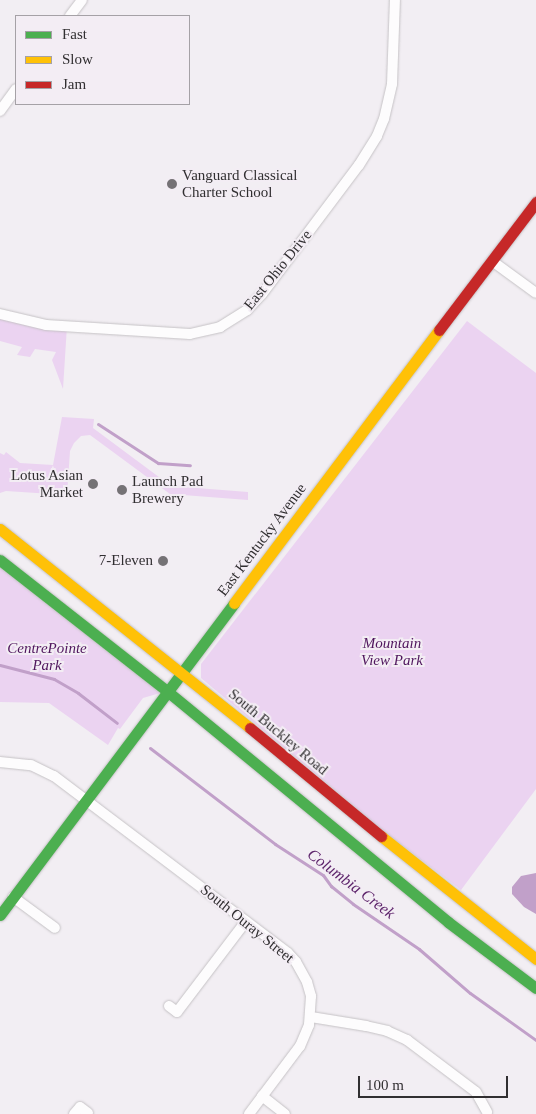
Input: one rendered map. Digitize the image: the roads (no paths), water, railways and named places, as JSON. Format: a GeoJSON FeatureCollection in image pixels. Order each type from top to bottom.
{"type":"FeatureCollection","features":[{"type":"Feature","properties":{"kind":"main road","name":"East Kentucky Avenue"},"geometry":{"type":"LineString","coordinates":[[0,915],[536,202]]}},
{"type":"Feature","properties":{"kind":"main road","name":"South Buckley Road"},"geometry":{"type":"LineString","coordinates":[[0,529],[182,672],[352,814],[536,959]]}},
{"type":"Feature","properties":{"kind":"main road"},"geometry":{"type":"LineString","coordinates":[[0,560],[167,691],[365,856],[536,988]]}},
{"type":"Feature","properties":{"kind":"street"},"geometry":{"type":"LineString","coordinates":[[71,15],[82,0]]}},
{"type":"Feature","properties":{"kind":"street","name":"East Ohio Drive"},"geometry":{"type":"LineString","coordinates":[[0,314],[46,325],[190,334],[220,326],[247,310],[262,294],[359,165],[377,136],[384,119],[392,84],[395,0]]}},
{"type":"Feature","properties":{"kind":"street"},"geometry":{"type":"LineString","coordinates":[[0,110],[15,90]]}},
{"type":"Feature","properties":{"kind":"street"},"geometry":{"type":"LineString","coordinates":[[492,261],[536,293]]}},
{"type":"Feature","properties":{"kind":"street","name":"South Ouray Street"},"geometry":{"type":"LineString","coordinates":[[0,762],[24,764],[44,770],[246,921],[296,962],[307,982],[311,996],[311,1017]]}},
{"type":"Feature","properties":{"kind":"street"},"geometry":{"type":"LineString","coordinates":[[13,897],[55,928]]}},
{"type":"Feature","properties":{"kind":"street"},"geometry":{"type":"LineString","coordinates":[[169,1006],[177,1012],[246,921]]}},
{"type":"Feature","properties":{"kind":"street"},"geometry":{"type":"LineString","coordinates":[[249,1114],[300,1046],[311,1017],[387,1031],[407,1040],[476,1092],[487,1112]]}},
{"type":"Feature","properties":{"kind":"street"},"geometry":{"type":"LineString","coordinates":[[262,1096],[285,1114]]}},
{"type":"Feature","properties":{"kind":"street"},"geometry":{"type":"LineString","coordinates":[[74,1114],[80,1106],[88,1112]]}},
{"type":"Feature","properties":{"kind":"waterway"},"geometry":{"type":"LineString","coordinates":[[98,424],[158,463],[190,465]]}},
{"type":"Feature","properties":{"kind":"waterway","name":"Columbia Creek"},"geometry":{"type":"LineString","coordinates":[[0,665],[54,679],[78,693],[117,723]]}},
{"type":"Feature","properties":{"kind":"waterway","name":"Columbia Creek"},"geometry":{"type":"LineString","coordinates":[[150,748],[275,844],[323,875],[331,886],[353,904],[419,949],[470,993],[536,1040]]}},
{"type":"Feature","properties":{"kind":"place","name":"Vanguard Classical Charter School"},"geometry":{"type":"Point","coordinates":[172,184]}},
{"type":"Feature","properties":{"kind":"place","name":"Lotus Asian Market"},"geometry":{"type":"Point","coordinates":[93,484]}},
{"type":"Feature","properties":{"kind":"place","name":"Launch Pad Brewery"},"geometry":{"type":"Point","coordinates":[122,490]}},
{"type":"Feature","properties":{"kind":"place","name":"7-Eleven"},"geometry":{"type":"Point","coordinates":[163,561]}},
{"type":"Feature","properties":{"kind":"park label","name":"Mountain View Park"},"geometry":{"type":"Point","coordinates":[392,652]}},
{"type":"Feature","properties":{"kind":"park label","name":"CentrePointe Park"},"geometry":{"type":"Point","coordinates":[47,656]}}]}
